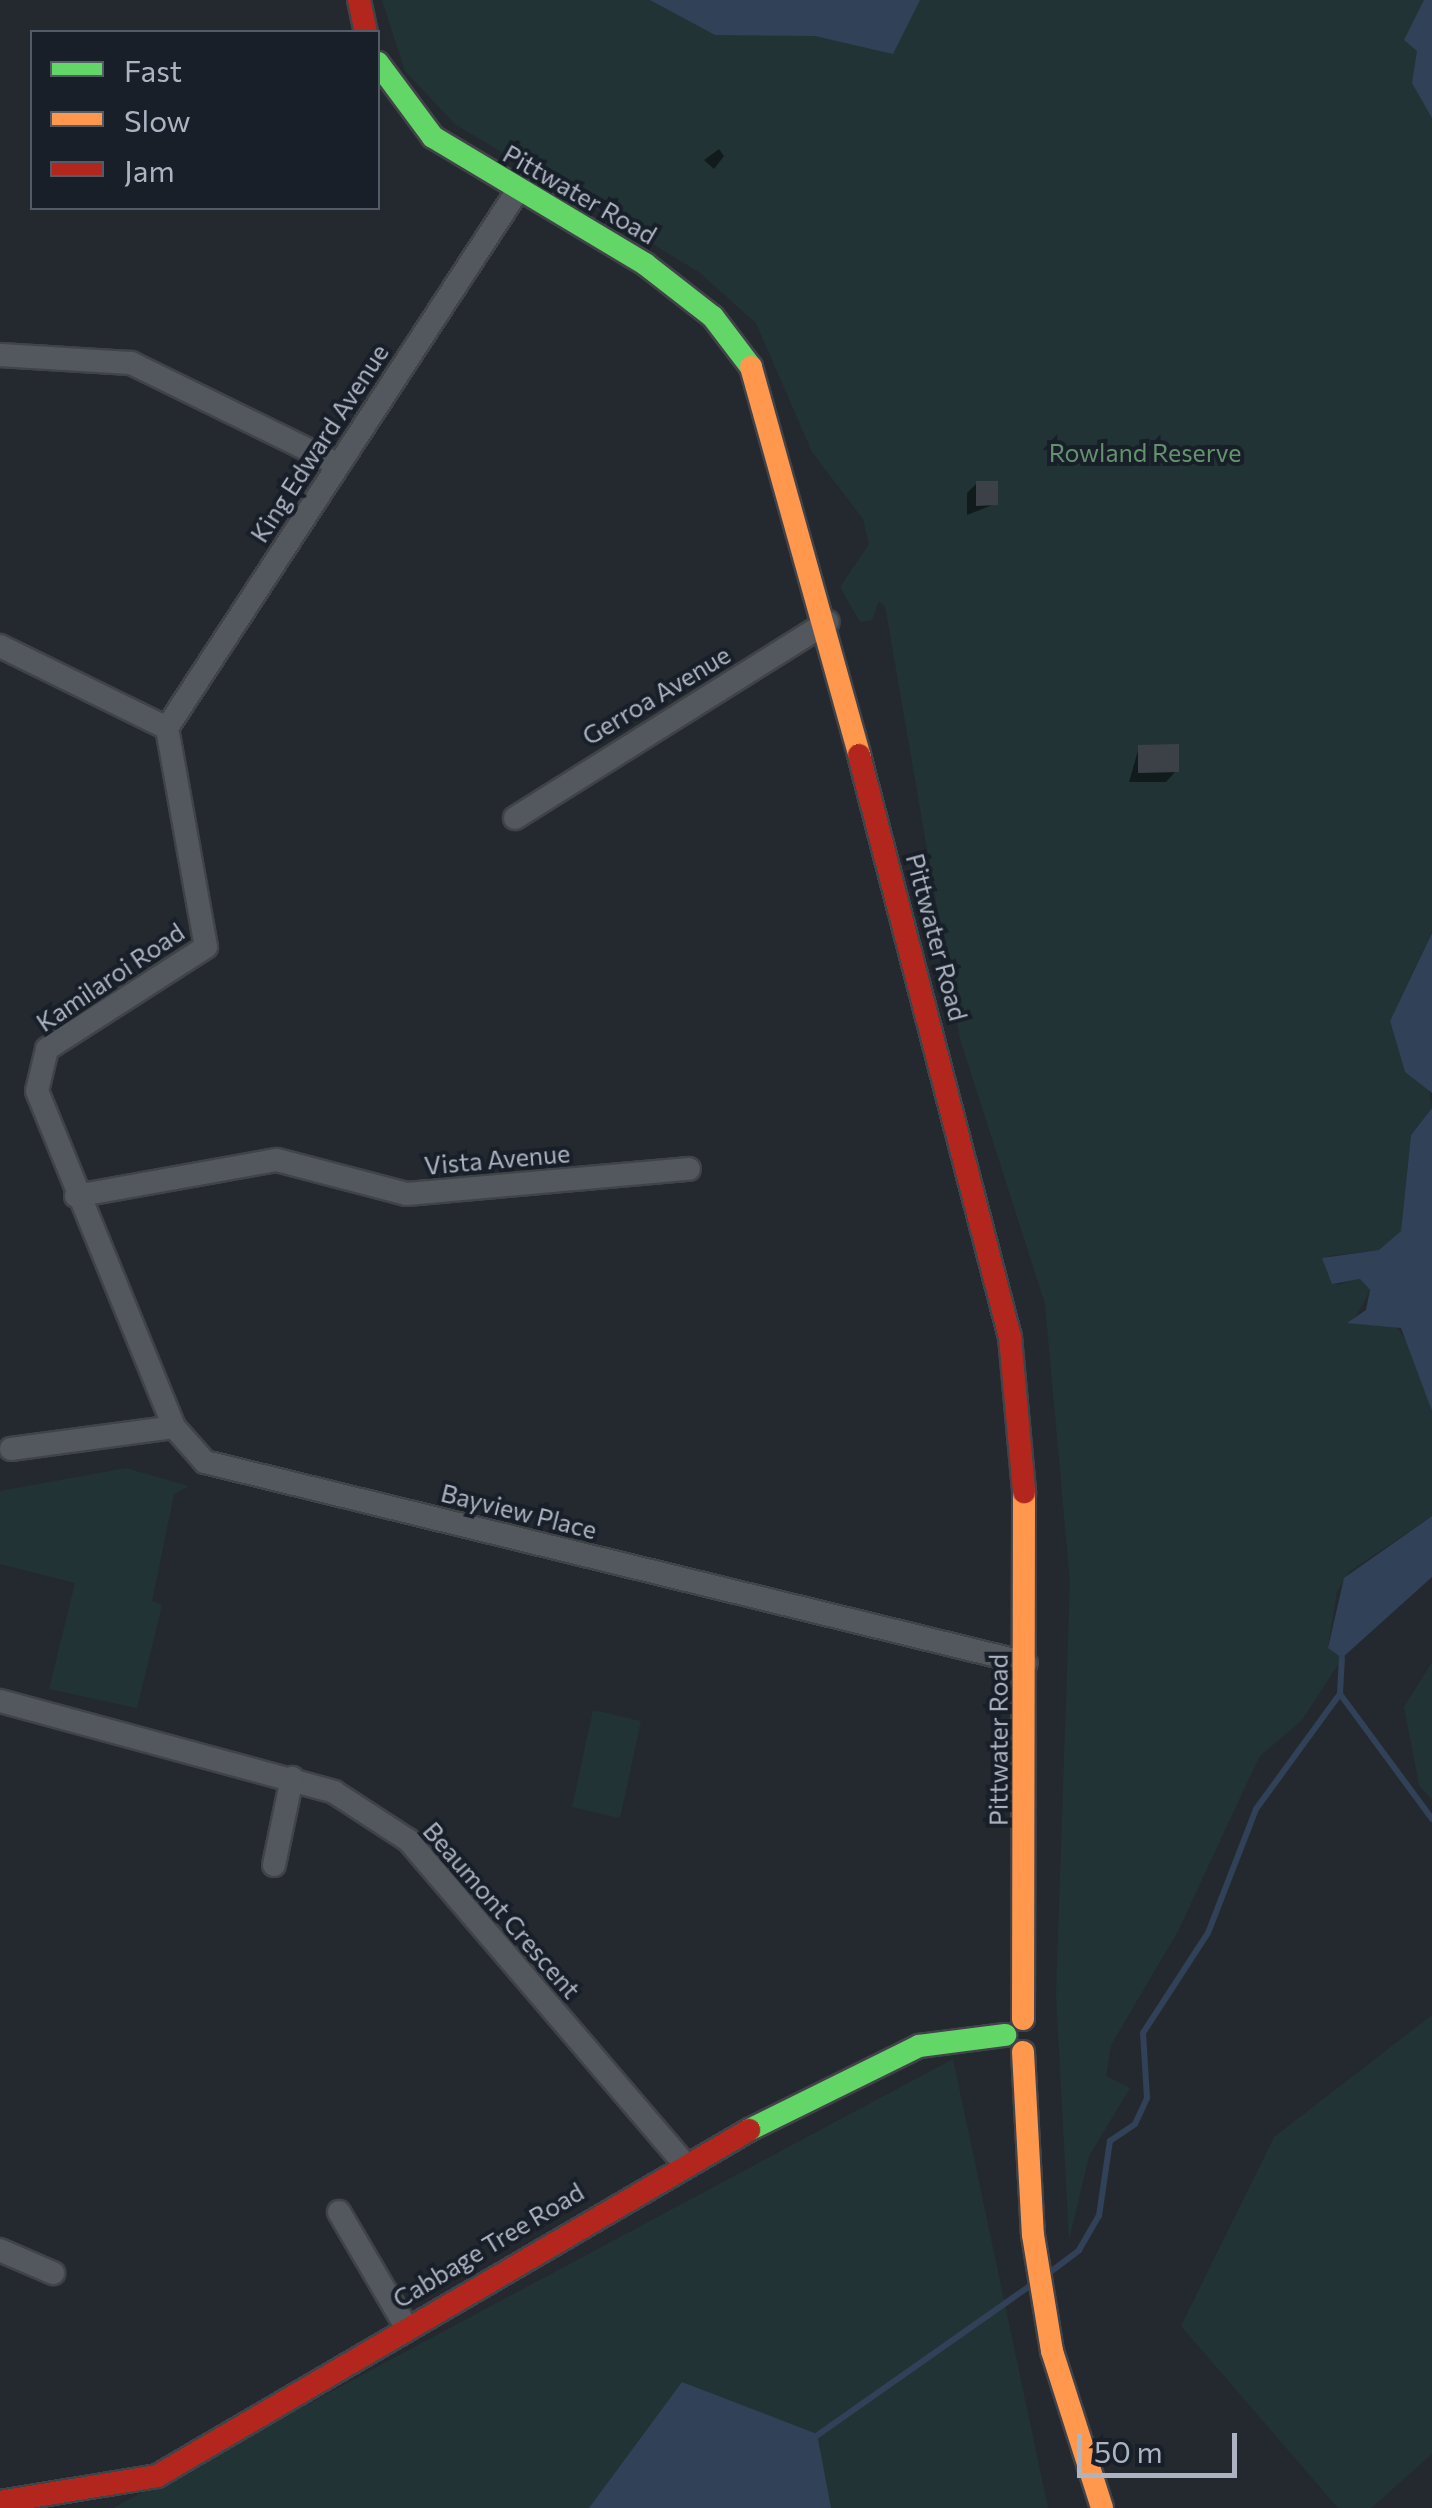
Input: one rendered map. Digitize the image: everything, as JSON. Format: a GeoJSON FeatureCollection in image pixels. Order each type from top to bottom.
{"type":"FeatureCollection","features":[{"type":"Feature","properties":{"kind":"main road"},"geometry":{"type":"LineString","coordinates":[[360,0],[366,30]]}},
{"type":"Feature","properties":{"kind":"main road","name":"Pittwater Road"},"geometry":{"type":"LineString","coordinates":[[380,66],[434,137],[645,264],[747,358],[828,622],[1010,1338],[1028,1532],[1024,2019],[1038,2038],[1023,2052]]}},
{"type":"Feature","properties":{"kind":"main road"},"geometry":{"type":"LineString","coordinates":[[1024,2019],[1005,2035],[1023,2052],[1033,2235],[1052,2351],[1102,2508]]}},
{"type":"Feature","properties":{"kind":"main road","name":"Cabbage Tree Road"},"geometry":{"type":"LineString","coordinates":[[0,2502],[158,2476],[683,2162],[918,2046],[1005,2035]]}},
{"type":"Feature","properties":{"kind":"street","name":"King Edward Avenue"},"geometry":{"type":"LineString","coordinates":[[167,728],[518,190]]}},
{"type":"Feature","properties":{"kind":"street"},"geometry":{"type":"LineString","coordinates":[[0,355],[130,363],[337,464]]}},
{"type":"Feature","properties":{"kind":"street","name":"Gerroa Avenue"},"geometry":{"type":"LineString","coordinates":[[516,818],[828,622]]}},
{"type":"Feature","properties":{"kind":"street"},"geometry":{"type":"LineString","coordinates":[[0,646],[167,728]]}},
{"type":"Feature","properties":{"kind":"street","name":"Kamilaroi Road"},"geometry":{"type":"LineString","coordinates":[[167,728],[206,947],[48,1049],[37,1091],[76,1196],[174,1427]]}},
{"type":"Feature","properties":{"kind":"street","name":"Vista Avenue"},"geometry":{"type":"LineString","coordinates":[[76,1196],[277,1160],[408,1194],[689,1168]]}},
{"type":"Feature","properties":{"kind":"street"},"geometry":{"type":"LineString","coordinates":[[11,1449],[174,1427]]}},
{"type":"Feature","properties":{"kind":"street","name":"Bayview Place"},"geometry":{"type":"LineString","coordinates":[[174,1427],[205,1462],[1026,1664]]}},
{"type":"Feature","properties":{"kind":"street","name":"Beaumont Crescent"},"geometry":{"type":"LineString","coordinates":[[0,1701],[334,1792],[408,1840],[683,2162]]}},
{"type":"Feature","properties":{"kind":"street"},"geometry":{"type":"LineString","coordinates":[[274,1865],[292,1778]]}},
{"type":"Feature","properties":{"kind":"street"},"geometry":{"type":"LineString","coordinates":[[338,2212],[406,2326]]}},
{"type":"Feature","properties":{"kind":"street"},"geometry":{"type":"LineString","coordinates":[[0,2250],[53,2273]]}},
{"type":"Feature","properties":{"kind":"green space","name":"Rowland Reserve"},"geometry":{"type":"Polygon","coordinates":[[[382,0],[1432,0],[1432,932],[1390,1021],[1405,1072],[1428,1083],[1432,1108],[1411,1135],[1401,1231],[1379,1250],[1328,1256],[1337,1285],[1360,1279],[1370,1290],[1353,1322],[1394,1323],[1417,1357],[1432,1411],[1432,1516],[1350,1571],[1337,1591],[1328,1647],[1342,1658],[1302,1720],[1259,1757],[1178,1931],[1111,2045],[1106,2076],[1130,2088],[1089,2156],[1069,2240],[1056,1994],[1070,1582],[1045,1304],[960,1039],[885,606],[879,601],[872,620],[860,622],[840,587],[869,544],[863,519],[812,452],[756,323],[699,272],[455,124],[405,71],[382,0]]]}},
{"type":"Feature","properties":{"kind":"green space"},"geometry":{"type":"Polygon","coordinates":[[[126,1468],[189,1486],[174,1494],[152,1601],[162,1605],[137,1708],[49,1689],[75,1583],[0,1564],[0,1491],[126,1468]]]}},
{"type":"Feature","properties":{"kind":"green space"},"geometry":{"type":"Polygon","coordinates":[[[1432,1662],[1432,1800],[1419,1785],[1404,1707],[1432,1662]]]}},
{"type":"Feature","properties":{"kind":"green space"},"geometry":{"type":"Polygon","coordinates":[[[593,1710],[641,1721],[620,1818],[572,1807],[593,1710]]]}},
{"type":"Feature","properties":{"kind":"green space"},"geometry":{"type":"Polygon","coordinates":[[[1432,2015],[1432,2454],[1371,2508],[1338,2508],[1181,2326],[1274,2137],[1432,2015]]]}},
{"type":"Feature","properties":{"kind":"green space"},"geometry":{"type":"Polygon","coordinates":[[[953,2059],[1048,2508],[113,2508],[953,2059]]]}},
{"type":"Feature","properties":{"kind":"water"},"geometry":{"type":"Polygon","coordinates":[[[650,0],[920,0],[893,54],[815,36],[715,35],[650,0]]]}},
{"type":"Feature","properties":{"kind":"water"},"geometry":{"type":"Polygon","coordinates":[[[1424,0],[1432,0],[1432,118],[1412,83],[1417,51],[1404,40],[1424,0]]]}},
{"type":"Feature","properties":{"kind":"water"},"geometry":{"type":"Polygon","coordinates":[[[1432,933],[1432,1093],[1405,1072],[1390,1021],[1432,933]]]}},
{"type":"Feature","properties":{"kind":"water"},"geometry":{"type":"Polygon","coordinates":[[[1432,1108],[1432,1411],[1401,1328],[1347,1323],[1366,1310],[1370,1290],[1360,1279],[1332,1284],[1322,1258],[1379,1250],[1401,1231],[1411,1135],[1432,1108]]]}},
{"type":"Feature","properties":{"kind":"water"},"geometry":{"type":"Polygon","coordinates":[[[1432,1516],[1432,1577],[1342,1658],[1328,1648],[1344,1578],[1432,1516]]]}},
{"type":"Feature","properties":{"kind":"water"},"geometry":{"type":"Polygon","coordinates":[[[682,2382],[817,2434],[831,2508],[589,2508],[682,2382]]]}},
{"type":"Feature","properties":{"kind":"building"},"geometry":{"type":"Polygon","coordinates":[[[976,481],[998,481],[998,505],[976,506],[976,481]]]}},
{"type":"Feature","properties":{"kind":"building"},"geometry":{"type":"Polygon","coordinates":[[[1179,744],[1179,772],[1138,773],[1138,745],[1179,744]]]}},
{"type":"Feature","properties":{"kind":"waterway"},"geometry":{"type":"LineString","coordinates":[[1049,2273],[1079,2250],[1099,2216],[1110,2141],[1135,2124],[1147,2098],[1143,2033],[1208,1933],[1256,1809],[1340,1694],[1342,1658]]}},
{"type":"Feature","properties":{"kind":"waterway"},"geometry":{"type":"LineString","coordinates":[[1340,1694],[1432,1819]]}},
{"type":"Feature","properties":{"kind":"waterway"},"geometry":{"type":"LineString","coordinates":[[812,2439],[1030,2286]]}},
{"type":"Feature","properties":{"kind":"traffic: fast"},"geometry":{"type":"LineString","coordinates":[[380,66],[433,137],[645,264],[713,317],[751,367]]}},
{"type":"Feature","properties":{"kind":"traffic: fast"},"geometry":{"type":"LineString","coordinates":[[749,2130],[919,2046],[1005,2035]]}},
{"type":"Feature","properties":{"kind":"traffic: slow"},"geometry":{"type":"LineString","coordinates":[[751,367],[859,755]]}},
{"type":"Feature","properties":{"kind":"traffic: slow"},"geometry":{"type":"LineString","coordinates":[[1023,2019],[1024,1492]]}},
{"type":"Feature","properties":{"kind":"traffic: slow"},"geometry":{"type":"LineString","coordinates":[[1023,2052],[1033,2235],[1052,2351],[1102,2508]]}},
{"type":"Feature","properties":{"kind":"traffic: jam"},"geometry":{"type":"LineString","coordinates":[[359,0],[366,30]]}},
{"type":"Feature","properties":{"kind":"traffic: jam"},"geometry":{"type":"LineString","coordinates":[[859,755],[1010,1337],[1024,1492]]}},
{"type":"Feature","properties":{"kind":"traffic: jam"},"geometry":{"type":"LineString","coordinates":[[0,2502],[157,2476],[749,2130]]}}]}
